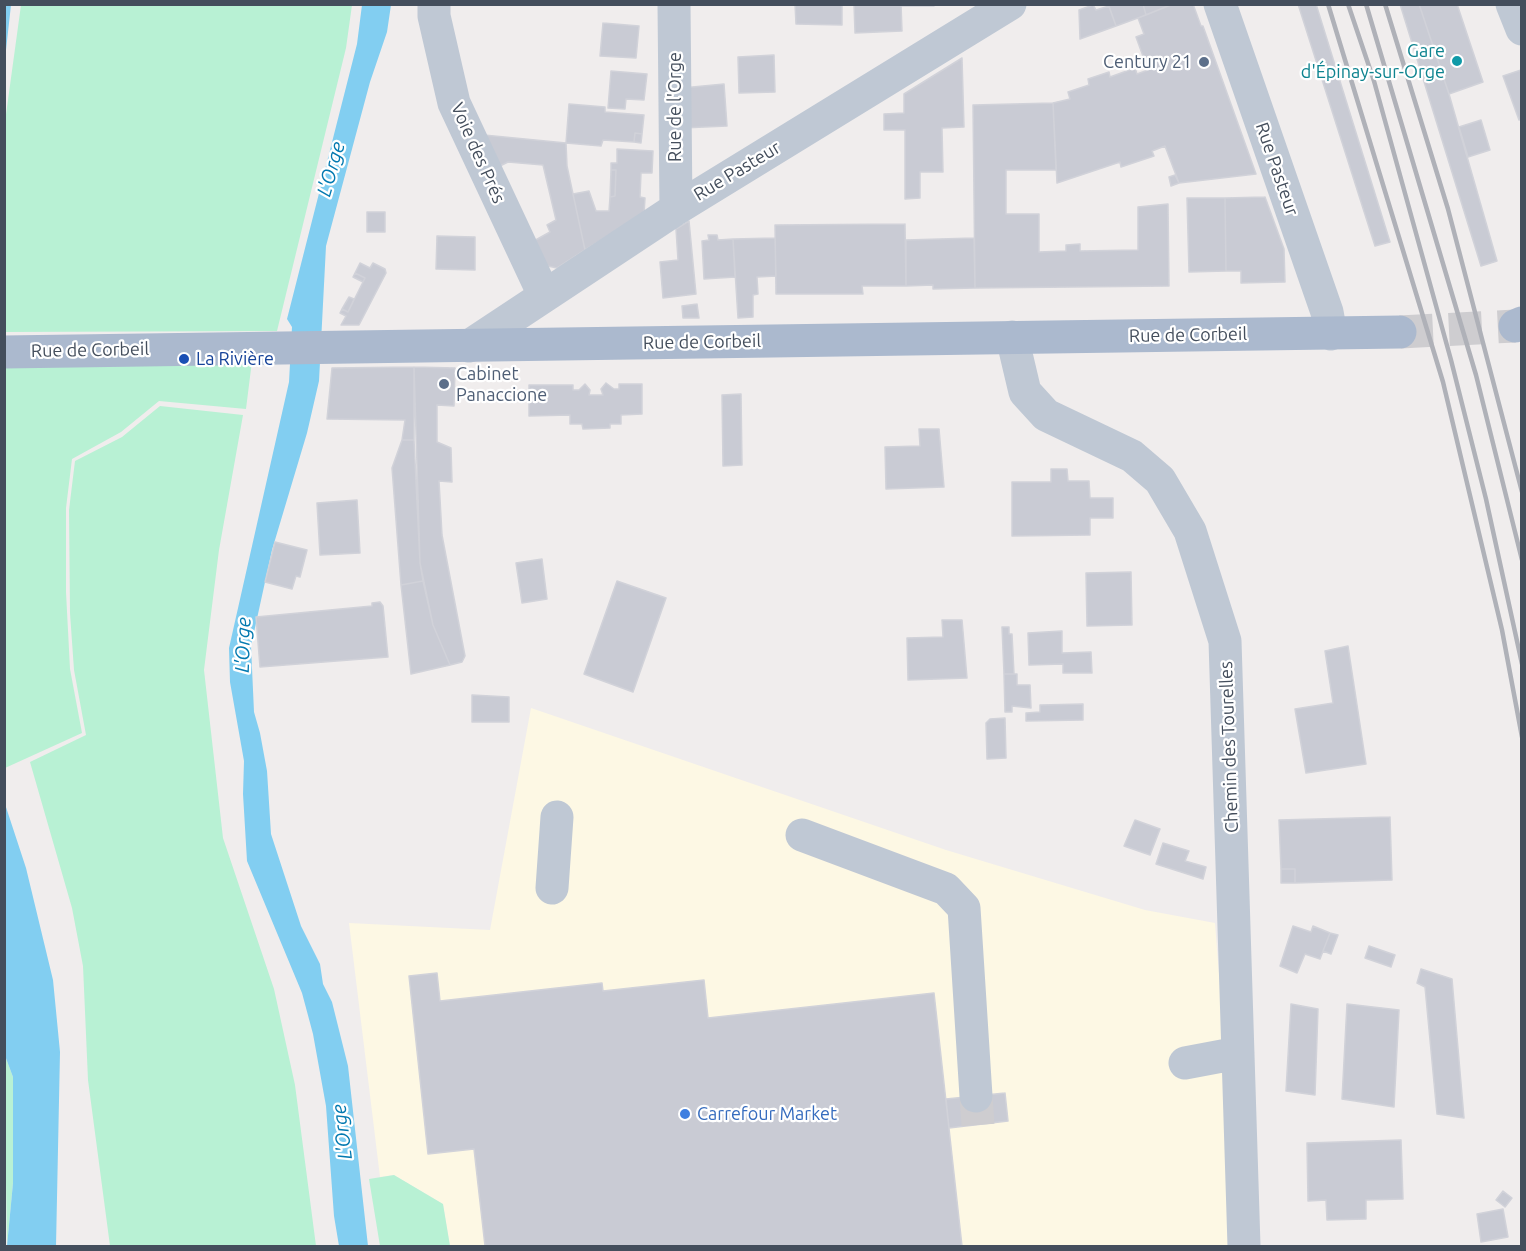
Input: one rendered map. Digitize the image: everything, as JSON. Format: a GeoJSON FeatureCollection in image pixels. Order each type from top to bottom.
{"type":"FeatureCollection","features":[{"type":"Feature","properties":{"kind":"main road","name":"Rue de Corbeil"},"geometry":{"type":"LineString","coordinates":[[4,352],[1400,332]]}},
{"type":"Feature","properties":{"kind":"street","name":"Voie des Prés"},"geometry":{"type":"LineString","coordinates":[[434,4],[434,16],[454,103],[544,295]]}},
{"type":"Feature","properties":{"kind":"street","name":"Rue de l'Orge"},"geometry":{"type":"LineString","coordinates":[[674,4],[676,209]]}},
{"type":"Feature","properties":{"kind":"street","name":"Rue Pasteur"},"geometry":{"type":"LineString","coordinates":[[469,346],[676,209],[1010,4]]}},
{"type":"Feature","properties":{"kind":"street","name":"Rue Pasteur"},"geometry":{"type":"LineString","coordinates":[[1220,4],[1327,312],[1332,334]]}},
{"type":"Feature","properties":{"kind":"street"},"geometry":{"type":"LineString","coordinates":[[1512,4],[1521,29]]}},
{"type":"Feature","properties":{"kind":"street","name":"Chemin des Tourelles"},"geometry":{"type":"LineString","coordinates":[[1012,337],[1025,392],[1046,415],[1132,456],[1160,480],[1190,531],[1225,641],[1244,1246]]}},
{"type":"Feature","properties":{"kind":"street"},"geometry":{"type":"LineString","coordinates":[[552,888],[557,817]]}},
{"type":"Feature","properties":{"kind":"street"},"geometry":{"type":"LineString","coordinates":[[802,835],[946,889],[976,905],[976,1096]]}},
{"type":"Feature","properties":{"kind":"street"},"geometry":{"type":"LineString","coordinates":[[1185,1062],[1238,1053]]}},
{"type":"Feature","properties":{"kind":"shaded area"},"geometry":{"type":"Polygon","coordinates":[[[531,708],[946,850],[1145,910],[1215,923],[1240,1246],[450,1246],[443,1204],[394,1175],[380,1177],[349,923],[490,930],[531,708]]]}},
{"type":"Feature","properties":{"kind":"green space"},"geometry":{"type":"Polygon","coordinates":[[[21,5],[352,5],[346,48],[277,331],[5,332],[4,129],[21,5]]]}},
{"type":"Feature","properties":{"kind":"green space"},"geometry":{"type":"Polygon","coordinates":[[[252,361],[246,409],[159,401],[121,432],[72,459],[66,508],[66,592],[70,669],[82,733],[5,768],[4,364],[252,361]]]}},
{"type":"Feature","properties":{"kind":"green space"},"geometry":{"type":"Polygon","coordinates":[[[160,406],[243,415],[219,550],[204,670],[223,838],[274,989],[295,1085],[316,1246],[110,1246],[88,1080],[83,966],[72,908],[30,762],[86,735],[74,670],[70,613],[69,510],[75,461],[122,437],[160,406]]]}},
{"type":"Feature","properties":{"kind":"green space"},"geometry":{"type":"Polygon","coordinates":[[[4,1053],[13,1077],[13,1183],[7,1246],[4,1053]]]}},
{"type":"Feature","properties":{"kind":"green space"},"geometry":{"type":"Polygon","coordinates":[[[394,1175],[443,1204],[450,1246],[380,1246],[369,1179],[394,1175]]]}},
{"type":"Feature","properties":{"kind":"water"},"geometry":{"type":"Polygon","coordinates":[[[4,5],[11,5],[5,59],[4,5]]]}},
{"type":"Feature","properties":{"kind":"water","name":"L'Orge"},"geometry":{"type":"Polygon","coordinates":[[[362,5],[391,5],[387,32],[370,82],[326,246],[319,381],[307,433],[272,550],[251,646],[254,712],[267,771],[271,834],[301,926],[320,964],[323,984],[332,1002],[348,1066],[368,1246],[339,1246],[334,1216],[326,1106],[313,1034],[302,993],[247,861],[243,794],[244,761],[230,682],[229,648],[289,382],[292,327],[287,319],[357,44],[362,5]]]}},
{"type":"Feature","properties":{"kind":"water"},"geometry":{"type":"Polygon","coordinates":[[[4,801],[26,868],[53,980],[60,1052],[56,1246],[7,1246],[13,1183],[13,1077],[4,1053],[4,801]]]}},
{"type":"Feature","properties":{"kind":"building"},"geometry":{"type":"Polygon","coordinates":[[[795,4],[842,4],[842,25],[796,24],[795,4]]]}},
{"type":"Feature","properties":{"kind":"building"},"geometry":{"type":"Polygon","coordinates":[[[854,4],[901,4],[902,31],[855,33],[854,4]]]}},
{"type":"Feature","properties":{"kind":"building"},"geometry":{"type":"Polygon","coordinates":[[[901,4],[934,4],[934,6],[901,6],[901,4]]]}},
{"type":"Feature","properties":{"kind":"building"},"geometry":{"type":"Polygon","coordinates":[[[1108,4],[1143,4],[1146,15],[1116,26],[1108,4]]]}},
{"type":"Feature","properties":{"kind":"building"},"geometry":{"type":"Polygon","coordinates":[[[1143,4],[1173,4],[1146,15],[1143,4]]]}},
{"type":"Feature","properties":{"kind":"building"},"geometry":{"type":"Polygon","coordinates":[[[1173,4],[1193,4],[1256,174],[1179,183],[1165,146],[1152,151],[1154,156],[1121,167],[1120,162],[1057,183],[1053,103],[1070,99],[1068,92],[1089,85],[1088,79],[1109,72],[1110,77],[1135,68],[1137,74],[1148,70],[1136,37],[1144,34],[1138,18],[1173,4]]]}},
{"type":"Feature","properties":{"kind":"building"},"geometry":{"type":"Polygon","coordinates":[[[1298,4],[1316,4],[1390,242],[1375,246],[1298,4]]]}},
{"type":"Feature","properties":{"kind":"building"},"geometry":{"type":"Polygon","coordinates":[[[1400,4],[1419,4],[1449,94],[1497,261],[1481,266],[1400,4]]]}},
{"type":"Feature","properties":{"kind":"building","name":"Gare d'Épinay-sur-Orge"},"geometry":{"type":"Polygon","coordinates":[[[1419,4],[1457,4],[1483,82],[1449,94],[1419,4]]]}},
{"type":"Feature","properties":{"kind":"building"},"geometry":{"type":"Polygon","coordinates":[[[1093,5],[1096,10],[1109,6],[1116,26],[1080,39],[1079,10],[1093,5]]]}},
{"type":"Feature","properties":{"kind":"building"},"geometry":{"type":"Polygon","coordinates":[[[603,23],[639,26],[636,58],[600,56],[603,23]]]}},
{"type":"Feature","properties":{"kind":"building"},"geometry":{"type":"Polygon","coordinates":[[[774,55],[775,92],[739,93],[738,57],[774,55]]]}},
{"type":"Feature","properties":{"kind":"building"},"geometry":{"type":"Polygon","coordinates":[[[962,58],[964,127],[942,128],[943,172],[920,172],[920,198],[905,199],[905,130],[884,130],[884,114],[904,113],[904,94],[962,58]]]}},
{"type":"Feature","properties":{"kind":"building"},"geometry":{"type":"Polygon","coordinates":[[[1521,70],[1522,119],[1519,120],[1503,76],[1521,70]]]}},
{"type":"Feature","properties":{"kind":"building"},"geometry":{"type":"Polygon","coordinates":[[[611,71],[647,74],[644,100],[626,99],[625,109],[608,108],[611,71]]]}},
{"type":"Feature","properties":{"kind":"building"},"geometry":{"type":"Polygon","coordinates":[[[724,84],[727,126],[682,128],[682,88],[724,84]]]}},
{"type":"Feature","properties":{"kind":"building"},"geometry":{"type":"Polygon","coordinates":[[[1053,103],[1056,170],[1006,170],[1006,214],[1039,214],[1039,252],[1066,251],[1066,245],[1080,244],[1080,251],[1138,250],[1138,207],[1168,204],[1169,286],[975,288],[973,105],[1053,103]]]}},
{"type":"Feature","properties":{"kind":"building"},"geometry":{"type":"Polygon","coordinates":[[[569,104],[605,107],[605,112],[644,115],[642,134],[635,133],[634,142],[603,140],[601,146],[566,143],[569,104]]]}},
{"type":"Feature","properties":{"kind":"building"},"geometry":{"type":"Polygon","coordinates":[[[1481,120],[1490,150],[1468,157],[1459,127],[1481,120]]]}},
{"type":"Feature","properties":{"kind":"building"},"geometry":{"type":"Polygon","coordinates":[[[635,133],[642,134],[641,143],[634,142],[635,133]]]}},
{"type":"Feature","properties":{"kind":"building"},"geometry":{"type":"Polygon","coordinates":[[[484,135],[566,143],[567,166],[585,250],[557,268],[543,265],[532,242],[550,232],[547,225],[556,220],[543,165],[508,162],[498,167],[484,135]]]}},
{"type":"Feature","properties":{"kind":"building"},"geometry":{"type":"Polygon","coordinates":[[[617,149],[653,151],[652,173],[641,173],[640,197],[645,198],[644,214],[585,250],[573,194],[589,191],[596,211],[609,211],[610,197],[615,196],[616,170],[611,170],[611,163],[617,163],[617,149]]]}},
{"type":"Feature","properties":{"kind":"building"},"geometry":{"type":"Polygon","coordinates":[[[611,170],[616,170],[615,196],[610,197],[611,170]]]}},
{"type":"Feature","properties":{"kind":"building"},"geometry":{"type":"Polygon","coordinates":[[[1175,175],[1179,183],[1171,186],[1169,177],[1175,175]]]}},
{"type":"Feature","properties":{"kind":"building"},"geometry":{"type":"Polygon","coordinates":[[[1265,197],[1284,249],[1285,282],[1241,283],[1241,271],[1226,271],[1225,198],[1265,197]]]}},
{"type":"Feature","properties":{"kind":"building"},"geometry":{"type":"Polygon","coordinates":[[[1187,198],[1225,198],[1226,271],[1189,272],[1187,198]]]}},
{"type":"Feature","properties":{"kind":"building"},"geometry":{"type":"Polygon","coordinates":[[[367,212],[385,212],[385,232],[367,232],[367,212]]]}},
{"type":"Feature","properties":{"kind":"building"},"geometry":{"type":"Polygon","coordinates":[[[689,221],[696,294],[663,298],[660,262],[678,260],[676,229],[689,221]]]}},
{"type":"Feature","properties":{"kind":"building"},"geometry":{"type":"Polygon","coordinates":[[[905,224],[906,286],[862,286],[863,294],[776,294],[775,225],[905,224]]]}},
{"type":"Feature","properties":{"kind":"building"},"geometry":{"type":"Polygon","coordinates":[[[708,235],[717,235],[718,240],[733,239],[735,277],[704,279],[702,241],[709,240],[708,235]]]}},
{"type":"Feature","properties":{"kind":"building"},"geometry":{"type":"Polygon","coordinates":[[[437,236],[475,237],[475,270],[436,269],[437,236]]]}},
{"type":"Feature","properties":{"kind":"building"},"geometry":{"type":"Polygon","coordinates":[[[775,238],[776,276],[757,277],[758,294],[753,295],[753,317],[738,318],[733,239],[775,238]]]}},
{"type":"Feature","properties":{"kind":"building"},"geometry":{"type":"Polygon","coordinates":[[[974,238],[975,288],[933,289],[933,285],[906,286],[906,240],[974,238]]]}},
{"type":"Feature","properties":{"kind":"building"},"geometry":{"type":"Polygon","coordinates":[[[360,263],[370,268],[373,263],[385,269],[386,273],[359,325],[341,325],[346,316],[340,313],[342,309],[348,312],[365,278],[355,273],[360,263]]]}},
{"type":"Feature","properties":{"kind":"building"},"geometry":{"type":"Polygon","coordinates":[[[355,273],[365,278],[363,282],[353,277],[355,273]]]}},
{"type":"Feature","properties":{"kind":"building"},"geometry":{"type":"Polygon","coordinates":[[[349,297],[354,299],[348,312],[342,309],[349,297]]]}},
{"type":"Feature","properties":{"kind":"building"},"geometry":{"type":"Polygon","coordinates":[[[697,304],[699,318],[683,318],[682,306],[697,304]]]}},
{"type":"Feature","properties":{"kind":"building"},"geometry":{"type":"Polygon","coordinates":[[[414,367],[414,440],[402,440],[405,420],[327,419],[332,368],[414,367]]]}},
{"type":"Feature","properties":{"kind":"building"},"geometry":{"type":"Polygon","coordinates":[[[414,367],[455,368],[454,406],[437,405],[437,442],[451,448],[452,482],[439,481],[442,535],[465,656],[462,662],[450,665],[433,625],[420,563],[414,367]]]}},
{"type":"Feature","properties":{"kind":"building"},"geometry":{"type":"Polygon","coordinates":[[[606,383],[614,389],[619,389],[619,384],[642,384],[642,414],[621,415],[621,424],[610,424],[610,428],[583,429],[582,424],[570,424],[570,415],[529,416],[529,385],[573,385],[573,390],[579,390],[585,384],[590,390],[589,395],[603,395],[601,389],[606,383]]]}},
{"type":"Feature","properties":{"kind":"building"},"geometry":{"type":"Polygon","coordinates":[[[741,394],[742,465],[723,466],[722,395],[741,394]]]}},
{"type":"Feature","properties":{"kind":"building"},"geometry":{"type":"Polygon","coordinates":[[[919,429],[939,429],[944,487],[886,489],[885,447],[920,446],[919,429]]]}},
{"type":"Feature","properties":{"kind":"building"},"geometry":{"type":"Polygon","coordinates":[[[402,440],[414,440],[420,563],[423,581],[401,585],[392,468],[402,440]]]}},
{"type":"Feature","properties":{"kind":"building"},"geometry":{"type":"Polygon","coordinates":[[[1051,469],[1067,469],[1068,481],[1089,481],[1090,498],[1113,498],[1113,518],[1090,518],[1090,535],[1012,536],[1012,482],[1051,482],[1051,469]]]}},
{"type":"Feature","properties":{"kind":"building"},"geometry":{"type":"Polygon","coordinates":[[[357,500],[360,553],[320,555],[317,503],[357,500]]]}},
{"type":"Feature","properties":{"kind":"building"},"geometry":{"type":"Polygon","coordinates":[[[275,542],[307,550],[300,577],[296,576],[292,589],[265,582],[275,542]]]}},
{"type":"Feature","properties":{"kind":"building"},"geometry":{"type":"Polygon","coordinates":[[[542,559],[547,599],[522,603],[516,563],[542,559]]]}},
{"type":"Feature","properties":{"kind":"building"},"geometry":{"type":"Polygon","coordinates":[[[1131,572],[1132,625],[1087,626],[1086,573],[1131,572]]]}},
{"type":"Feature","properties":{"kind":"building"},"geometry":{"type":"Polygon","coordinates":[[[423,581],[433,625],[450,665],[411,674],[401,585],[423,581]]]}},
{"type":"Feature","properties":{"kind":"building"},"geometry":{"type":"Polygon","coordinates":[[[617,581],[666,598],[633,692],[584,674],[617,581]]]}},
{"type":"Feature","properties":{"kind":"building"},"geometry":{"type":"Polygon","coordinates":[[[380,602],[383,606],[388,657],[260,667],[256,617],[372,606],[372,603],[380,602]]]}},
{"type":"Feature","properties":{"kind":"building"},"geometry":{"type":"Polygon","coordinates":[[[942,620],[962,620],[967,678],[908,680],[907,638],[943,637],[942,620]]]}},
{"type":"Feature","properties":{"kind":"building"},"geometry":{"type":"Polygon","coordinates":[[[1002,627],[1009,627],[1009,634],[1012,634],[1014,674],[1004,674],[1002,627]]]}},
{"type":"Feature","properties":{"kind":"building"},"geometry":{"type":"Polygon","coordinates":[[[1062,631],[1062,653],[1091,652],[1092,673],[1063,673],[1063,664],[1029,665],[1028,633],[1062,631]]]}},
{"type":"Feature","properties":{"kind":"building"},"geometry":{"type":"Polygon","coordinates":[[[1348,646],[1366,764],[1306,773],[1295,709],[1333,703],[1325,651],[1348,646]]]}},
{"type":"Feature","properties":{"kind":"building"},"geometry":{"type":"Polygon","coordinates":[[[1004,674],[1017,674],[1017,685],[1030,685],[1031,708],[1012,706],[1012,712],[1005,712],[1004,674]]]}},
{"type":"Feature","properties":{"kind":"building"},"geometry":{"type":"Polygon","coordinates":[[[472,695],[509,697],[509,722],[472,722],[472,695]]]}},
{"type":"Feature","properties":{"kind":"building"},"geometry":{"type":"Polygon","coordinates":[[[1083,704],[1083,720],[1026,721],[1026,713],[1040,712],[1040,705],[1083,704]]]}},
{"type":"Feature","properties":{"kind":"building"},"geometry":{"type":"Polygon","coordinates":[[[1005,718],[1006,758],[987,759],[986,723],[990,719],[1005,718]]]}},
{"type":"Feature","properties":{"kind":"building"},"geometry":{"type":"Polygon","coordinates":[[[1390,817],[1392,880],[1295,883],[1295,869],[1281,869],[1279,820],[1390,817]]]}},
{"type":"Feature","properties":{"kind":"building"},"geometry":{"type":"Polygon","coordinates":[[[1135,820],[1160,829],[1150,855],[1124,846],[1135,820]]]}},
{"type":"Feature","properties":{"kind":"building"},"geometry":{"type":"Polygon","coordinates":[[[1163,843],[1189,851],[1185,861],[1206,867],[1203,879],[1156,864],[1163,843]]]}},
{"type":"Feature","properties":{"kind":"building"},"geometry":{"type":"Polygon","coordinates":[[[1281,869],[1295,869],[1295,883],[1281,883],[1281,869]]]}},
{"type":"Feature","properties":{"kind":"building"},"geometry":{"type":"Polygon","coordinates":[[[1293,926],[1311,932],[1313,926],[1330,933],[1320,959],[1305,954],[1297,973],[1280,966],[1293,926]]]}},
{"type":"Feature","properties":{"kind":"building"},"geometry":{"type":"Polygon","coordinates":[[[1330,933],[1338,935],[1331,954],[1323,951],[1330,933]]]}},
{"type":"Feature","properties":{"kind":"building"},"geometry":{"type":"Polygon","coordinates":[[[1369,946],[1395,955],[1391,967],[1365,958],[1369,946]]]}},
{"type":"Feature","properties":{"kind":"building"},"geometry":{"type":"Polygon","coordinates":[[[1421,969],[1452,979],[1464,1118],[1437,1114],[1425,987],[1417,983],[1421,969]]]}},
{"type":"Feature","properties":{"kind":"building","name":"Carrefour Market"},"geometry":{"type":"Polygon","coordinates":[[[437,973],[440,1001],[602,983],[603,991],[704,980],[708,1018],[934,993],[962,1246],[485,1246],[474,1149],[428,1154],[409,976],[437,973]]]}},
{"type":"Feature","properties":{"kind":"building"},"geometry":{"type":"Polygon","coordinates":[[[1291,1004],[1318,1009],[1315,1095],[1286,1091],[1291,1004]]]}},
{"type":"Feature","properties":{"kind":"building"},"geometry":{"type":"Polygon","coordinates":[[[1347,1004],[1399,1010],[1394,1107],[1342,1099],[1347,1004]]]}},
{"type":"Feature","properties":{"kind":"building"},"geometry":{"type":"Polygon","coordinates":[[[1005,1093],[1008,1121],[949,1128],[946,1099],[1005,1093]]]}},
{"type":"Feature","properties":{"kind":"building"},"geometry":{"type":"Polygon","coordinates":[[[1401,1140],[1403,1199],[1366,1200],[1366,1219],[1327,1220],[1326,1200],[1308,1201],[1307,1143],[1401,1140]]]}},
{"type":"Feature","properties":{"kind":"building"},"geometry":{"type":"Polygon","coordinates":[[[1503,1191],[1512,1198],[1505,1207],[1496,1200],[1503,1191]]]}},
{"type":"Feature","properties":{"kind":"building"},"geometry":{"type":"Polygon","coordinates":[[[1503,1209],[1508,1237],[1481,1242],[1477,1214],[1503,1209]]]}},
{"type":"Feature","properties":{"kind":"tunnel"},"geometry":{"type":"LineString","coordinates":[[1400,332],[1515,326]]}},
{"type":"Feature","properties":{"kind":"tunnel"},"geometry":{"type":"LineString","coordinates":[[976,1096],[978,1125]]}},
{"type":"Feature","properties":{"kind":"railway"},"geometry":{"type":"LineString","coordinates":[[1328,4],[1443,382],[1502,630],[1522,737]]}},
{"type":"Feature","properties":{"kind":"railway"},"geometry":{"type":"LineString","coordinates":[[1348,4],[1374,81],[1451,360],[1486,499],[1522,664]]}},
{"type":"Feature","properties":{"kind":"railway"},"geometry":{"type":"LineString","coordinates":[[1366,4],[1476,375],[1522,560]]}},
{"type":"Feature","properties":{"kind":"railway"},"geometry":{"type":"LineString","coordinates":[[1385,4],[1448,209],[1522,492]]}},
{"type":"Feature","properties":{"kind":"place","name":"Gare d'Épinay-sur-Orge"},"geometry":{"type":"Point","coordinates":[1457,61]}},
{"type":"Feature","properties":{"kind":"place","name":"Century 21"},"geometry":{"type":"Point","coordinates":[1204,62]}},
{"type":"Feature","properties":{"kind":"place","name":"La Rivière"},"geometry":{"type":"Point","coordinates":[184,359]}},
{"type":"Feature","properties":{"kind":"place","name":"Cabinet Panaccione"},"geometry":{"type":"Point","coordinates":[444,384]}},
{"type":"Feature","properties":{"kind":"place","name":"Carrefour Market"},"geometry":{"type":"Point","coordinates":[685,1114]}}]}
